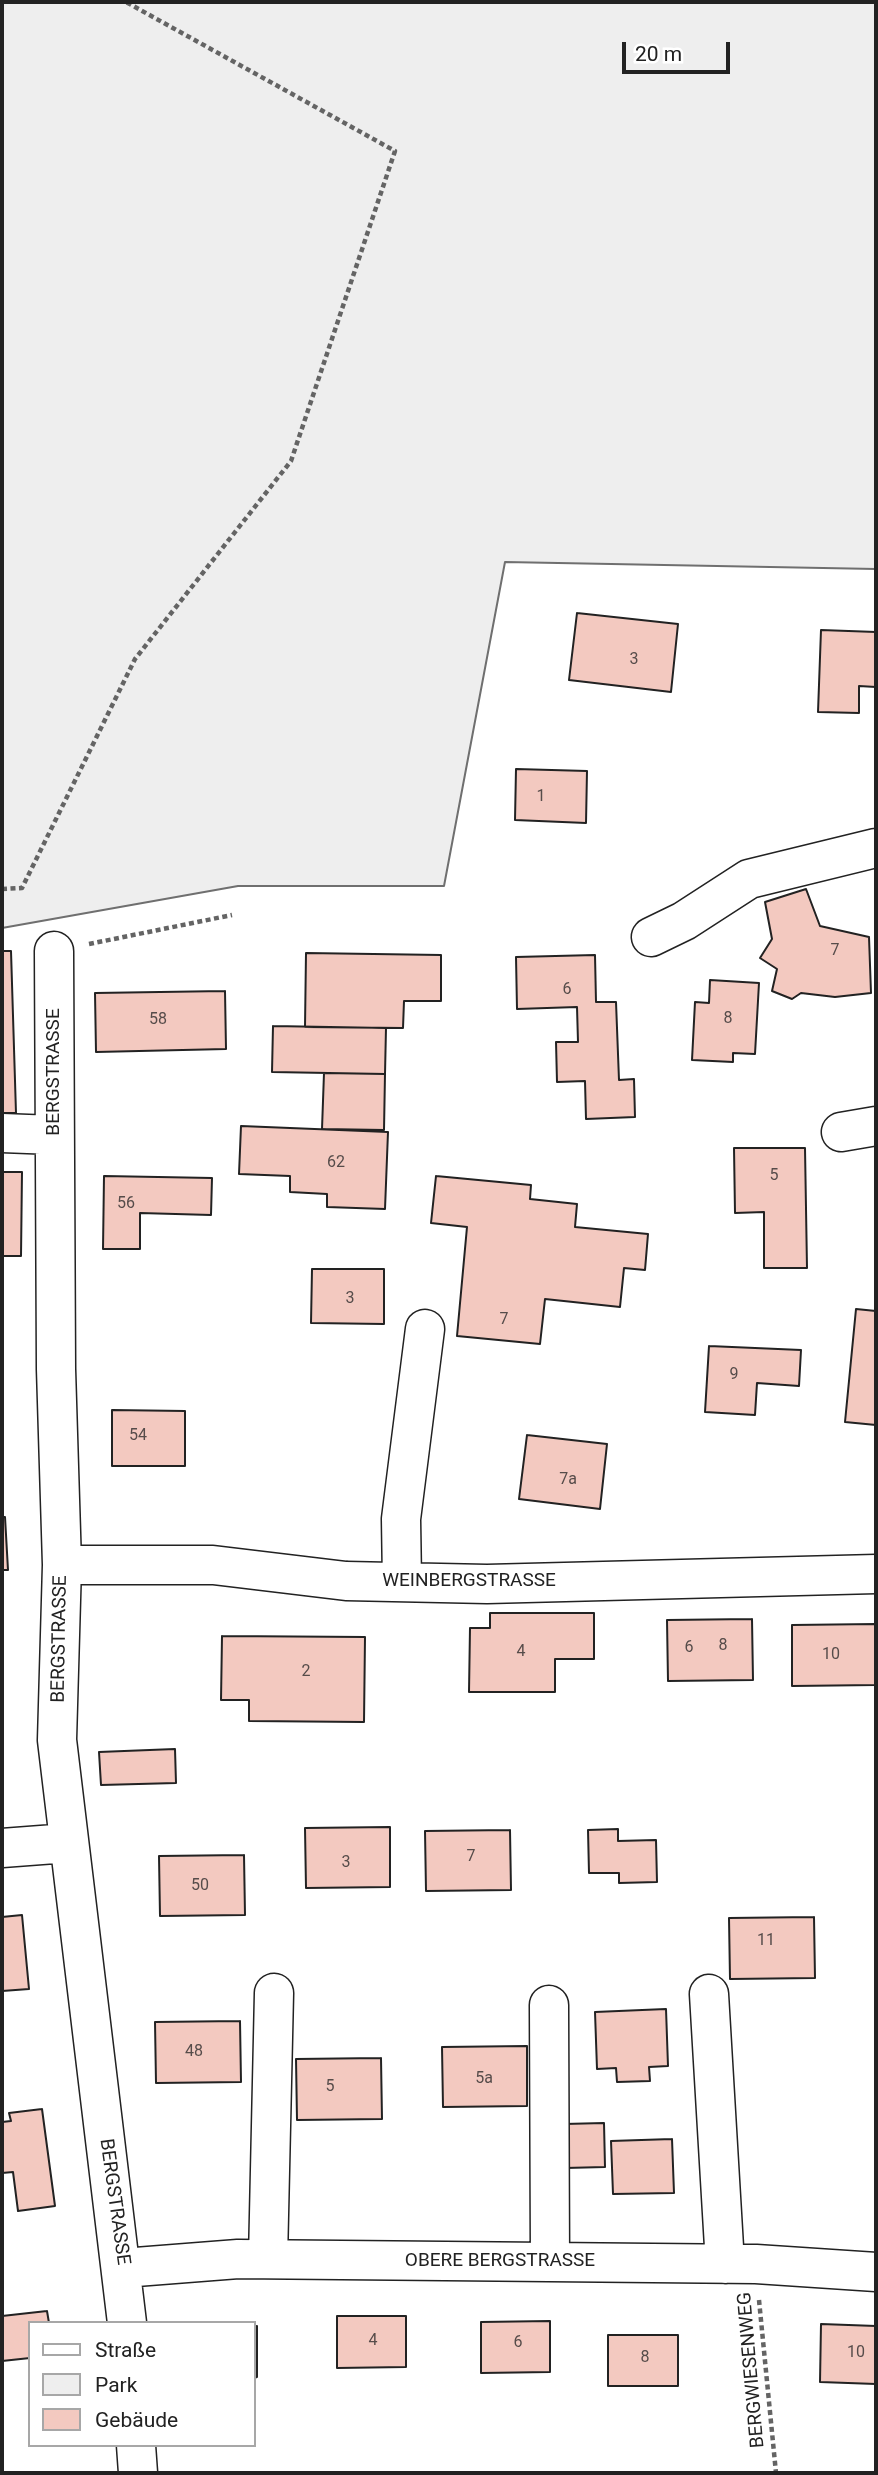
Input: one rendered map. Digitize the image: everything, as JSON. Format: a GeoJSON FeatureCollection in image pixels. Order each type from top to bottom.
{"type":"FeatureCollection","features":[{"type":"Feature","properties":{"kind":"street"},"geometry":{"type":"LineString","coordinates":[[651,937],[684,921],[749,879],[876,848]]}},
{"type":"Feature","properties":{"kind":"street","name":"BERGSTRASSE"},"geometry":{"type":"LineString","coordinates":[[54,951],[54,1135],[62,1566],[58,1740],[68,1843],[123,2268],[127,2321]]}},
{"type":"Feature","properties":{"kind":"street"},"geometry":{"type":"LineString","coordinates":[[2,1133],[54,1135]]}},
{"type":"Feature","properties":{"kind":"street"},"geometry":{"type":"LineString","coordinates":[[402,1582],[401,1519],[425,1329]]}},
{"type":"Feature","properties":{"kind":"street","name":"WEINBERGSTRASSE"},"geometry":{"type":"LineString","coordinates":[[62,1566],[213,1566],[346,1581],[487,1584],[876,1574]]}},
{"type":"Feature","properties":{"kind":"street"},"geometry":{"type":"LineString","coordinates":[[2,1848],[68,1843]]}},
{"type":"Feature","properties":{"kind":"street"},"geometry":{"type":"LineString","coordinates":[[268,2259],[274,1993]]}},
{"type":"Feature","properties":{"kind":"street"},"geometry":{"type":"LineString","coordinates":[[709,1994],[741,2264]]}},
{"type":"Feature","properties":{"kind":"street"},"geometry":{"type":"LineString","coordinates":[[549,2005],[550,2262]]}},
{"type":"Feature","properties":{"kind":"street","name":"OBERE BERGSTRASSE"},"geometry":{"type":"LineString","coordinates":[[123,2268],[268,2259],[741,2264],[876,2272]]}},
{"type":"Feature","properties":{"kind":"street"},"geometry":{"type":"LineString","coordinates":[[136,2447],[138,2473]]}},
{"type":"Feature","properties":{"kind":"path"},"geometry":{"type":"LineString","coordinates":[[2,889],[22,888],[135,659],[291,461],[395,151],[126,2]]}},
{"type":"Feature","properties":{"kind":"path"},"geometry":{"type":"LineString","coordinates":[[54,951],[232,915]]}},
{"type":"Feature","properties":{"kind":"path","name":"BERGWIESENWEG"},"geometry":{"type":"LineString","coordinates":[[741,2264],[776,2473]]}},
{"type":"Feature","properties":{"kind":"green space"},"geometry":{"type":"Polygon","coordinates":[[[2,2],[876,2],[876,569],[505,562],[444,886],[238,886],[2,928],[2,2]]]}},
{"type":"Feature","properties":{"kind":"building"},"geometry":{"type":"Polygon","coordinates":[[[577,613],[678,624],[671,692],[569,680],[577,613]]]}},
{"type":"Feature","properties":{"kind":"building"},"geometry":{"type":"Polygon","coordinates":[[[821,630],[876,632],[876,687],[859,686],[859,713],[818,712],[821,630]]]}},
{"type":"Feature","properties":{"kind":"building"},"geometry":{"type":"Polygon","coordinates":[[[516,769],[587,771],[586,823],[515,820],[516,769]]]}},
{"type":"Feature","properties":{"kind":"building"},"geometry":{"type":"Polygon","coordinates":[[[806,889],[820,926],[869,937],[871,993],[835,997],[801,993],[792,999],[772,991],[777,969],[760,958],[772,939],[765,902],[806,889]]]}},
{"type":"Feature","properties":{"kind":"building"},"geometry":{"type":"Polygon","coordinates":[[[2,951],[11,951],[16,1113],[2,1113],[2,951]]]}},
{"type":"Feature","properties":{"kind":"building"},"geometry":{"type":"Polygon","coordinates":[[[306,953],[441,955],[441,1001],[404,1001],[403,1028],[305,1027],[306,953]]]}},
{"type":"Feature","properties":{"kind":"building"},"geometry":{"type":"Polygon","coordinates":[[[595,955],[596,1002],[616,1002],[619,1080],[634,1079],[635,1117],[586,1119],[585,1081],[557,1082],[556,1042],[578,1042],[577,1007],[517,1009],[516,957],[595,955]]]}},
{"type":"Feature","properties":{"kind":"building"},"geometry":{"type":"Polygon","coordinates":[[[710,980],[759,983],[755,1054],[733,1053],[733,1062],[692,1060],[695,1002],[709,1003],[710,980]]]}},
{"type":"Feature","properties":{"kind":"building"},"geometry":{"type":"Polygon","coordinates":[[[225,991],[226,1049],[96,1052],[95,993],[225,991]]]}},
{"type":"Feature","properties":{"kind":"building"},"geometry":{"type":"Polygon","coordinates":[[[273,1026],[386,1028],[385,1074],[272,1072],[273,1026]]]}},
{"type":"Feature","properties":{"kind":"building"},"geometry":{"type":"Polygon","coordinates":[[[324,1073],[385,1074],[384,1130],[322,1129],[324,1073]]]}},
{"type":"Feature","properties":{"kind":"building"},"geometry":{"type":"Polygon","coordinates":[[[241,1126],[388,1132],[385,1209],[327,1207],[327,1194],[290,1192],[290,1176],[239,1174],[241,1126]]]}},
{"type":"Feature","properties":{"kind":"building"},"geometry":{"type":"Polygon","coordinates":[[[734,1148],[805,1148],[807,1268],[764,1268],[764,1212],[735,1213],[734,1148]]]}},
{"type":"Feature","properties":{"kind":"building"},"geometry":{"type":"Polygon","coordinates":[[[2,1172],[22,1172],[21,1256],[2,1256],[2,1172]]]}},
{"type":"Feature","properties":{"kind":"building"},"geometry":{"type":"Polygon","coordinates":[[[104,1176],[212,1178],[211,1215],[140,1213],[140,1249],[103,1249],[104,1176]]]}},
{"type":"Feature","properties":{"kind":"building"},"geometry":{"type":"Polygon","coordinates":[[[436,1176],[531,1185],[530,1199],[577,1204],[575,1227],[648,1234],[645,1270],[624,1268],[620,1307],[545,1299],[540,1344],[457,1336],[467,1227],[431,1223],[436,1176]]]}},
{"type":"Feature","properties":{"kind":"building"},"geometry":{"type":"Polygon","coordinates":[[[312,1269],[384,1269],[384,1324],[311,1323],[312,1269]]]}},
{"type":"Feature","properties":{"kind":"building"},"geometry":{"type":"Polygon","coordinates":[[[856,1309],[876,1311],[876,1425],[845,1422],[856,1309]]]}},
{"type":"Feature","properties":{"kind":"building"},"geometry":{"type":"Polygon","coordinates":[[[709,1346],[801,1350],[799,1386],[757,1383],[755,1415],[705,1412],[709,1346]]]}},
{"type":"Feature","properties":{"kind":"building"},"geometry":{"type":"Polygon","coordinates":[[[112,1410],[185,1411],[185,1466],[112,1466],[112,1410]]]}},
{"type":"Feature","properties":{"kind":"building"},"geometry":{"type":"Polygon","coordinates":[[[527,1435],[607,1444],[600,1509],[519,1499],[527,1435]]]}},
{"type":"Feature","properties":{"kind":"building"},"geometry":{"type":"Polygon","coordinates":[[[2,1517],[5,1517],[8,1570],[2,1570],[2,1517]]]}},
{"type":"Feature","properties":{"kind":"building"},"geometry":{"type":"Polygon","coordinates":[[[490,1613],[594,1613],[594,1659],[555,1659],[555,1692],[469,1692],[470,1628],[490,1628],[490,1613]]]}},
{"type":"Feature","properties":{"kind":"building"},"geometry":{"type":"Polygon","coordinates":[[[752,1619],[753,1680],[668,1681],[667,1620],[752,1619]]]}},
{"type":"Feature","properties":{"kind":"building"},"geometry":{"type":"Polygon","coordinates":[[[876,1624],[876,1685],[792,1686],[792,1625],[876,1624]]]}},
{"type":"Feature","properties":{"kind":"building"},"geometry":{"type":"Polygon","coordinates":[[[222,1636],[365,1637],[364,1722],[249,1721],[249,1700],[221,1700],[222,1636]]]}},
{"type":"Feature","properties":{"kind":"building"},"geometry":{"type":"Polygon","coordinates":[[[175,1749],[176,1783],[101,1785],[99,1752],[175,1749]]]}},
{"type":"Feature","properties":{"kind":"building"},"geometry":{"type":"Polygon","coordinates":[[[390,1827],[390,1887],[306,1888],[305,1828],[390,1827]]]}},
{"type":"Feature","properties":{"kind":"building"},"geometry":{"type":"Polygon","coordinates":[[[618,1829],[618,1841],[656,1840],[657,1882],[619,1883],[619,1873],[589,1873],[588,1830],[618,1829]]]}},
{"type":"Feature","properties":{"kind":"building"},"geometry":{"type":"Polygon","coordinates":[[[510,1830],[511,1890],[426,1891],[425,1831],[510,1830]]]}},
{"type":"Feature","properties":{"kind":"building"},"geometry":{"type":"Polygon","coordinates":[[[244,1855],[245,1915],[160,1916],[159,1856],[244,1855]]]}},
{"type":"Feature","properties":{"kind":"building"},"geometry":{"type":"Polygon","coordinates":[[[22,1915],[29,1989],[2,1991],[2,1917],[22,1915]]]}},
{"type":"Feature","properties":{"kind":"building"},"geometry":{"type":"Polygon","coordinates":[[[814,1917],[815,1978],[730,1979],[729,1918],[814,1917]]]}},
{"type":"Feature","properties":{"kind":"building"},"geometry":{"type":"Polygon","coordinates":[[[666,2009],[668,2066],[649,2067],[650,2081],[617,2082],[616,2068],[597,2069],[595,2012],[666,2009]]]}},
{"type":"Feature","properties":{"kind":"building"},"geometry":{"type":"Polygon","coordinates":[[[240,2021],[241,2082],[156,2083],[155,2022],[240,2021]]]}},
{"type":"Feature","properties":{"kind":"building"},"geometry":{"type":"Polygon","coordinates":[[[527,2046],[527,2106],[443,2107],[442,2047],[527,2046]]]}},
{"type":"Feature","properties":{"kind":"building"},"geometry":{"type":"Polygon","coordinates":[[[381,2058],[382,2119],[297,2120],[296,2059],[381,2058]]]}},
{"type":"Feature","properties":{"kind":"building"},"geometry":{"type":"Polygon","coordinates":[[[42,2109],[55,2206],[18,2211],[13,2172],[2,2173],[2,2122],[11,2121],[9,2113],[42,2109]]]}},
{"type":"Feature","properties":{"kind":"building"},"geometry":{"type":"Polygon","coordinates":[[[604,2123],[605,2167],[565,2168],[564,2124],[604,2123]]]}},
{"type":"Feature","properties":{"kind":"building"},"geometry":{"type":"Polygon","coordinates":[[[672,2139],[674,2193],[613,2194],[611,2141],[672,2139]]]}},
{"type":"Feature","properties":{"kind":"building"},"geometry":{"type":"Polygon","coordinates":[[[47,2311],[49,2321],[28,2321],[28,2358],[2,2361],[2,2316],[47,2311]]]}},
{"type":"Feature","properties":{"kind":"building"},"geometry":{"type":"Polygon","coordinates":[[[337,2316],[406,2316],[406,2367],[337,2368],[337,2316]]]}},
{"type":"Feature","properties":{"kind":"building"},"geometry":{"type":"Polygon","coordinates":[[[550,2321],[550,2372],[481,2373],[481,2322],[550,2321]]]}},
{"type":"Feature","properties":{"kind":"building"},"geometry":{"type":"Polygon","coordinates":[[[821,2324],[876,2326],[876,2384],[820,2382],[821,2324]]]}},
{"type":"Feature","properties":{"kind":"building"},"geometry":{"type":"Polygon","coordinates":[[[256,2326],[257,2326],[256,2377],[256,2326]]]}},
{"type":"Feature","properties":{"kind":"building"},"geometry":{"type":"Polygon","coordinates":[[[608,2335],[678,2335],[678,2386],[608,2386],[608,2335]]]}}]}
